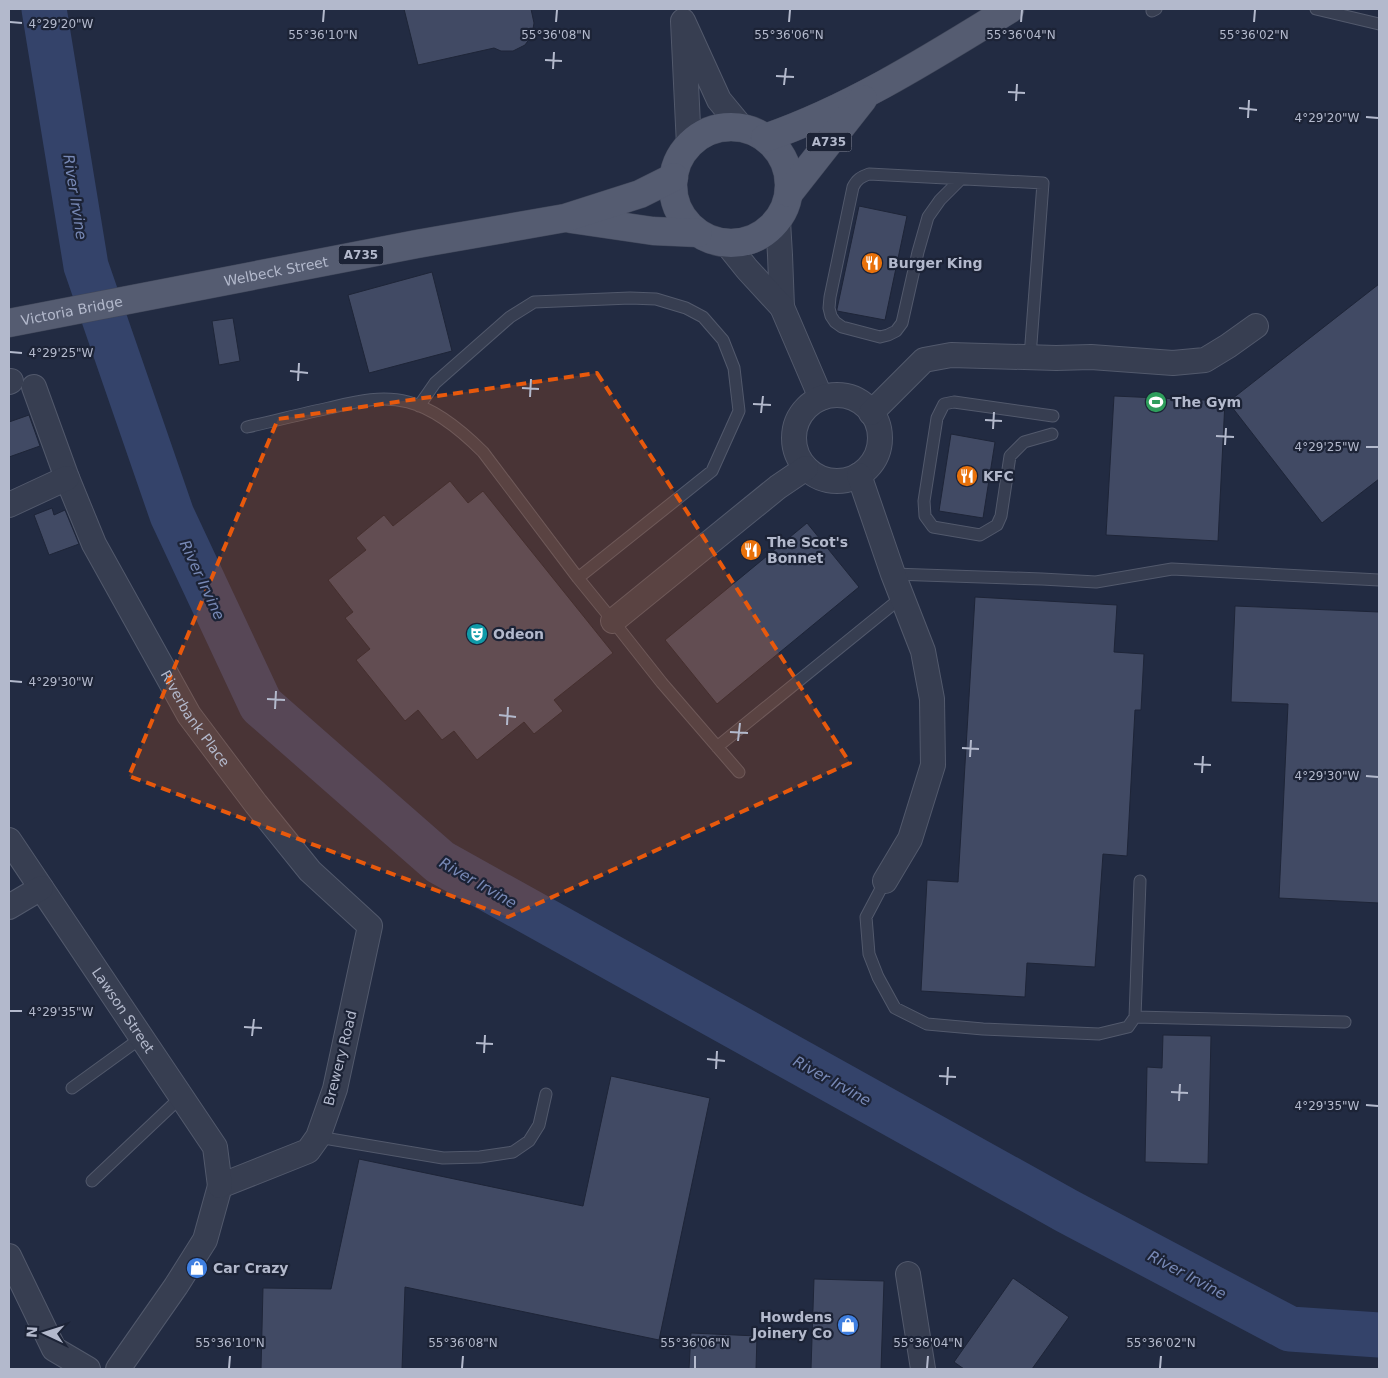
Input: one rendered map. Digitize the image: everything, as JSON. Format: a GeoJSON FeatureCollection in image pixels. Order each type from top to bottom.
{"type":"FeatureCollection","features":[{"type":"Feature","properties":{"kind":"main road","name":"A735"},"geometry":{"type":"LineString","coordinates":[[754,133],[776,148],[784,162],[789,177],[789,193],[785,207],[778,220],[764,234],[746,242],[727,244],[712,240],[698,233],[687,222],[678,209],[674,193],[674,178],[679,160],[701,136],[714,130],[728,128],[754,133],[798,126],[869,92],[1010,9]]}},
{"type":"Feature","properties":{"kind":"main road","name":"A735"},"geometry":{"type":"LineString","coordinates":[[789,193],[869,92]]}},
{"type":"Feature","properties":{"kind":"main road","name":"Welbeck Street"},"geometry":{"type":"LineString","coordinates":[[135,298],[417,244],[565,218],[640,194],[674,178]]}},
{"type":"Feature","properties":{"kind":"main road","name":"Welbeck Street"},"geometry":{"type":"LineString","coordinates":[[565,218],[653,230],[698,233]]}},
{"type":"Feature","properties":{"kind":"main road","name":"Victoria Bridge"},"geometry":{"type":"LineString","coordinates":[[9,323],[135,298]]}},
{"type":"Feature","properties":{"kind":"street"},"geometry":{"type":"LineString","coordinates":[[681,15],[719,100],[754,133]]}},
{"type":"Feature","properties":{"kind":"street"},"geometry":{"type":"LineString","coordinates":[[681,15],[690,146]]}},
{"type":"Feature","properties":{"kind":"street"},"geometry":{"type":"LineString","coordinates":[[778,220],[782,307]]}},
{"type":"Feature","properties":{"kind":"street"},"geometry":{"type":"LineString","coordinates":[[727,244],[782,307],[821,398]]}},
{"type":"Feature","properties":{"kind":"street"},"geometry":{"type":"LineString","coordinates":[[872,412],[924,360],[951,356],[1091,357],[1173,364],[1205,360],[1256,326]]}},
{"type":"Feature","properties":{"kind":"street","name":"Riverbank Place"},"geometry":{"type":"LineString","coordinates":[[34,387],[67,478],[94,544],[189,715],[256,804],[310,871],[370,926]]}},
{"type":"Feature","properties":{"kind":"street"},"geometry":{"type":"LineString","coordinates":[[835,395],[849,397],[861,403],[872,412],[878,425],[880,440],[877,454],[870,466],[859,475],[845,480],[831,481],[818,476],[806,468],[798,456],[794,443],[795,429],[800,416],[809,405],[821,398],[835,395]]}},
{"type":"Feature","properties":{"kind":"street"},"geometry":{"type":"LineString","coordinates":[[613,621],[778,487],[806,468]]}},
{"type":"Feature","properties":{"kind":"street"},"geometry":{"type":"LineString","coordinates":[[859,475],[893,574],[923,652],[932,699],[933,766],[910,839],[885,880]]}},
{"type":"Feature","properties":{"kind":"street"},"geometry":{"type":"LineString","coordinates":[[9,505],[67,478]]}},
{"type":"Feature","properties":{"kind":"street","name":"Lawson Street"},"geometry":{"type":"LineString","coordinates":[[9,840],[215,1147],[220,1186]]}},
{"type":"Feature","properties":{"kind":"street"},"geometry":{"type":"LineString","coordinates":[[9,908],[41,888]]}},
{"type":"Feature","properties":{"kind":"street","name":"Brewery Road"},"geometry":{"type":"LineString","coordinates":[[220,1186],[308,1151],[318,1137],[335,1089],[370,926]]}},
{"type":"Feature","properties":{"kind":"street"},"geometry":{"type":"LineString","coordinates":[[107,1369],[118,1369],[176,1286],[205,1240],[220,1186]]}},
{"type":"Feature","properties":{"kind":"street"},"geometry":{"type":"LineString","coordinates":[[9,1256],[54,1349],[88,1369]]}},
{"type":"Feature","properties":{"kind":"street"},"geometry":{"type":"LineString","coordinates":[[908,1274],[923,1369]]}},
{"type":"Feature","properties":{"kind":"lane"},"geometry":{"type":"LineString","coordinates":[[1316,9],[1379,24]]}},
{"type":"Feature","properties":{"kind":"lane"},"geometry":{"type":"LineString","coordinates":[[961,179],[940,200],[928,216],[902,323],[896,332],[880,337],[842,328],[831,316],[829,308],[830,297],[853,187],[861,177],[869,174],[1042,183],[1030,357]]}},
{"type":"Feature","properties":{"kind":"lane"},"geometry":{"type":"LineString","coordinates":[[420,406],[435,383],[510,317],[534,302],[630,298],[656,299],[686,308],[703,317],[723,340],[734,368],[739,411],[712,471],[578,578]]}},
{"type":"Feature","properties":{"kind":"lane"},"geometry":{"type":"LineString","coordinates":[[247,427],[383,398],[408,402],[426,408],[451,424],[466,435],[483,452],[578,578],[662,683],[739,772]]}},
{"type":"Feature","properties":{"kind":"lane"},"geometry":{"type":"LineString","coordinates":[[1052,434],[1024,442],[1010,456],[1001,516],[997,525],[980,535],[933,527],[925,516],[924,501],[937,418],[944,404],[954,402],[1053,416]]}},
{"type":"Feature","properties":{"kind":"lane"},"geometry":{"type":"LineString","coordinates":[[893,574],[1096,582],[1172,569],[1379,580]]}},
{"type":"Feature","properties":{"kind":"lane"},"geometry":{"type":"LineString","coordinates":[[717,747],[902,597]]}},
{"type":"Feature","properties":{"kind":"lane"},"geometry":{"type":"LineString","coordinates":[[885,880],[866,917],[869,954],[878,978],[895,1008],[927,1024],[1099,1034],[1128,1027],[1135,1017],[1140,880]]}},
{"type":"Feature","properties":{"kind":"lane"},"geometry":{"type":"LineString","coordinates":[[1135,1017],[1344,1022]]}},
{"type":"Feature","properties":{"kind":"lane"},"geometry":{"type":"LineString","coordinates":[[72,1088],[142,1038]]}},
{"type":"Feature","properties":{"kind":"lane"},"geometry":{"type":"LineString","coordinates":[[318,1137],[443,1158],[480,1158],[513,1152],[528,1141],[539,1125],[546,1094]]}},
{"type":"Feature","properties":{"kind":"lane"},"geometry":{"type":"LineString","coordinates":[[92,1181],[181,1097]]}},
{"type":"Feature","properties":{"kind":"highlighted area"},"geometry":{"type":"Polygon","coordinates":[[[597,373],[850,763],[508,917],[129,776],[278,419],[597,373]]]}},
{"type":"Feature","properties":{"kind":"building"},"geometry":{"type":"Polygon","coordinates":[[[404,9],[531,9],[534,23],[532,35],[525,45],[513,51],[501,51],[494,48],[418,65],[404,9]]]}},
{"type":"Feature","properties":{"kind":"building","name":"Burger King"},"geometry":{"type":"Polygon","coordinates":[[[859,206],[907,216],[885,320],[837,311],[859,206]]]}},
{"type":"Feature","properties":{"kind":"building"},"geometry":{"type":"Polygon","coordinates":[[[432,272],[452,351],[369,373],[348,295],[432,272]]]}},
{"type":"Feature","properties":{"kind":"building"},"geometry":{"type":"Polygon","coordinates":[[[1379,284],[1379,479],[1322,523],[1228,402],[1379,284]]]}},
{"type":"Feature","properties":{"kind":"building"},"geometry":{"type":"Polygon","coordinates":[[[233,318],[240,361],[219,365],[212,321],[233,318]]]}},
{"type":"Feature","properties":{"kind":"building"},"geometry":{"type":"Polygon","coordinates":[[[1114,396],[1225,401],[1218,541],[1106,535],[1114,396]]]}},
{"type":"Feature","properties":{"kind":"building"},"geometry":{"type":"Polygon","coordinates":[[[29,415],[40,446],[9,457],[9,422],[29,415]]]}},
{"type":"Feature","properties":{"kind":"building","name":"KFC"},"geometry":{"type":"Polygon","coordinates":[[[951,434],[995,442],[983,518],[939,511],[951,434]]]}},
{"type":"Feature","properties":{"kind":"building","name":"Odeon"},"geometry":{"type":"Polygon","coordinates":[[[450,481],[468,503],[483,491],[613,653],[554,700],[563,711],[534,734],[524,722],[477,760],[454,731],[442,740],[418,710],[405,721],[356,660],[370,649],[345,618],[353,612],[328,580],[366,550],[356,538],[384,515],[393,526],[450,481]]]}},
{"type":"Feature","properties":{"kind":"building"},"geometry":{"type":"Polygon","coordinates":[[[52,508],[54,515],[65,510],[79,544],[49,555],[34,515],[52,508]]]}},
{"type":"Feature","properties":{"kind":"building"},"geometry":{"type":"Polygon","coordinates":[[[807,523],[859,587],[717,704],[665,640],[807,523]]]}},
{"type":"Feature","properties":{"kind":"building"},"geometry":{"type":"Polygon","coordinates":[[[975,597],[1117,605],[1114,652],[1144,654],[1141,710],[1135,710],[1127,856],[1103,854],[1095,967],[1027,963],[1025,997],[921,991],[927,880],[958,882],[975,597]]]}},
{"type":"Feature","properties":{"kind":"building"},"geometry":{"type":"Polygon","coordinates":[[[1235,606],[1379,612],[1379,903],[1279,898],[1288,704],[1231,702],[1235,606]]]}},
{"type":"Feature","properties":{"kind":"building"},"geometry":{"type":"Polygon","coordinates":[[[1163,1035],[1211,1036],[1208,1164],[1145,1162],[1147,1067],[1162,1068],[1163,1035]]]}},
{"type":"Feature","properties":{"kind":"building"},"geometry":{"type":"Polygon","coordinates":[[[611,1076],[710,1098],[659,1340],[405,1287],[402,1369],[261,1369],[263,1288],[331,1289],[359,1159],[583,1206],[611,1076]]]}},
{"type":"Feature","properties":{"kind":"building"},"geometry":{"type":"Polygon","coordinates":[[[1013,1278],[1069,1317],[1032,1369],[964,1369],[954,1362],[1013,1278]]]}},
{"type":"Feature","properties":{"kind":"building","name":"Howdens Joinery Co"},"geometry":{"type":"Polygon","coordinates":[[[814,1279],[884,1281],[881,1369],[811,1369],[814,1279]]]}},
{"type":"Feature","properties":{"kind":"building"},"geometry":{"type":"Polygon","coordinates":[[[691,1333],[757,1336],[756,1369],[689,1369],[691,1333]]]}},
{"type":"Feature","properties":{"kind":"waterway","name":"River Irvine"},"geometry":{"type":"LineString","coordinates":[[44,9],[86,266],[172,515],[261,705],[440,862],[1067,1211],[1290,1329],[1379,1335]]}},
{"type":"Feature","properties":{"kind":"place","name":"Burger King"},"geometry":{"type":"Point","coordinates":[872,263]}},
{"type":"Feature","properties":{"kind":"place","name":"The Gym"},"geometry":{"type":"Point","coordinates":[1156,402]}},
{"type":"Feature","properties":{"kind":"place","name":"KFC"},"geometry":{"type":"Point","coordinates":[967,476]}},
{"type":"Feature","properties":{"kind":"place","name":"The Scot's Bonnet"},"geometry":{"type":"Point","coordinates":[751,550]}},
{"type":"Feature","properties":{"kind":"place","name":"Odeon"},"geometry":{"type":"Point","coordinates":[477,634]}},
{"type":"Feature","properties":{"kind":"place","name":"Car Crazy"},"geometry":{"type":"Point","coordinates":[197,1268]}},
{"type":"Feature","properties":{"kind":"place","name":"Howdens Joinery Co"},"geometry":{"type":"Point","coordinates":[848,1325]}}]}
